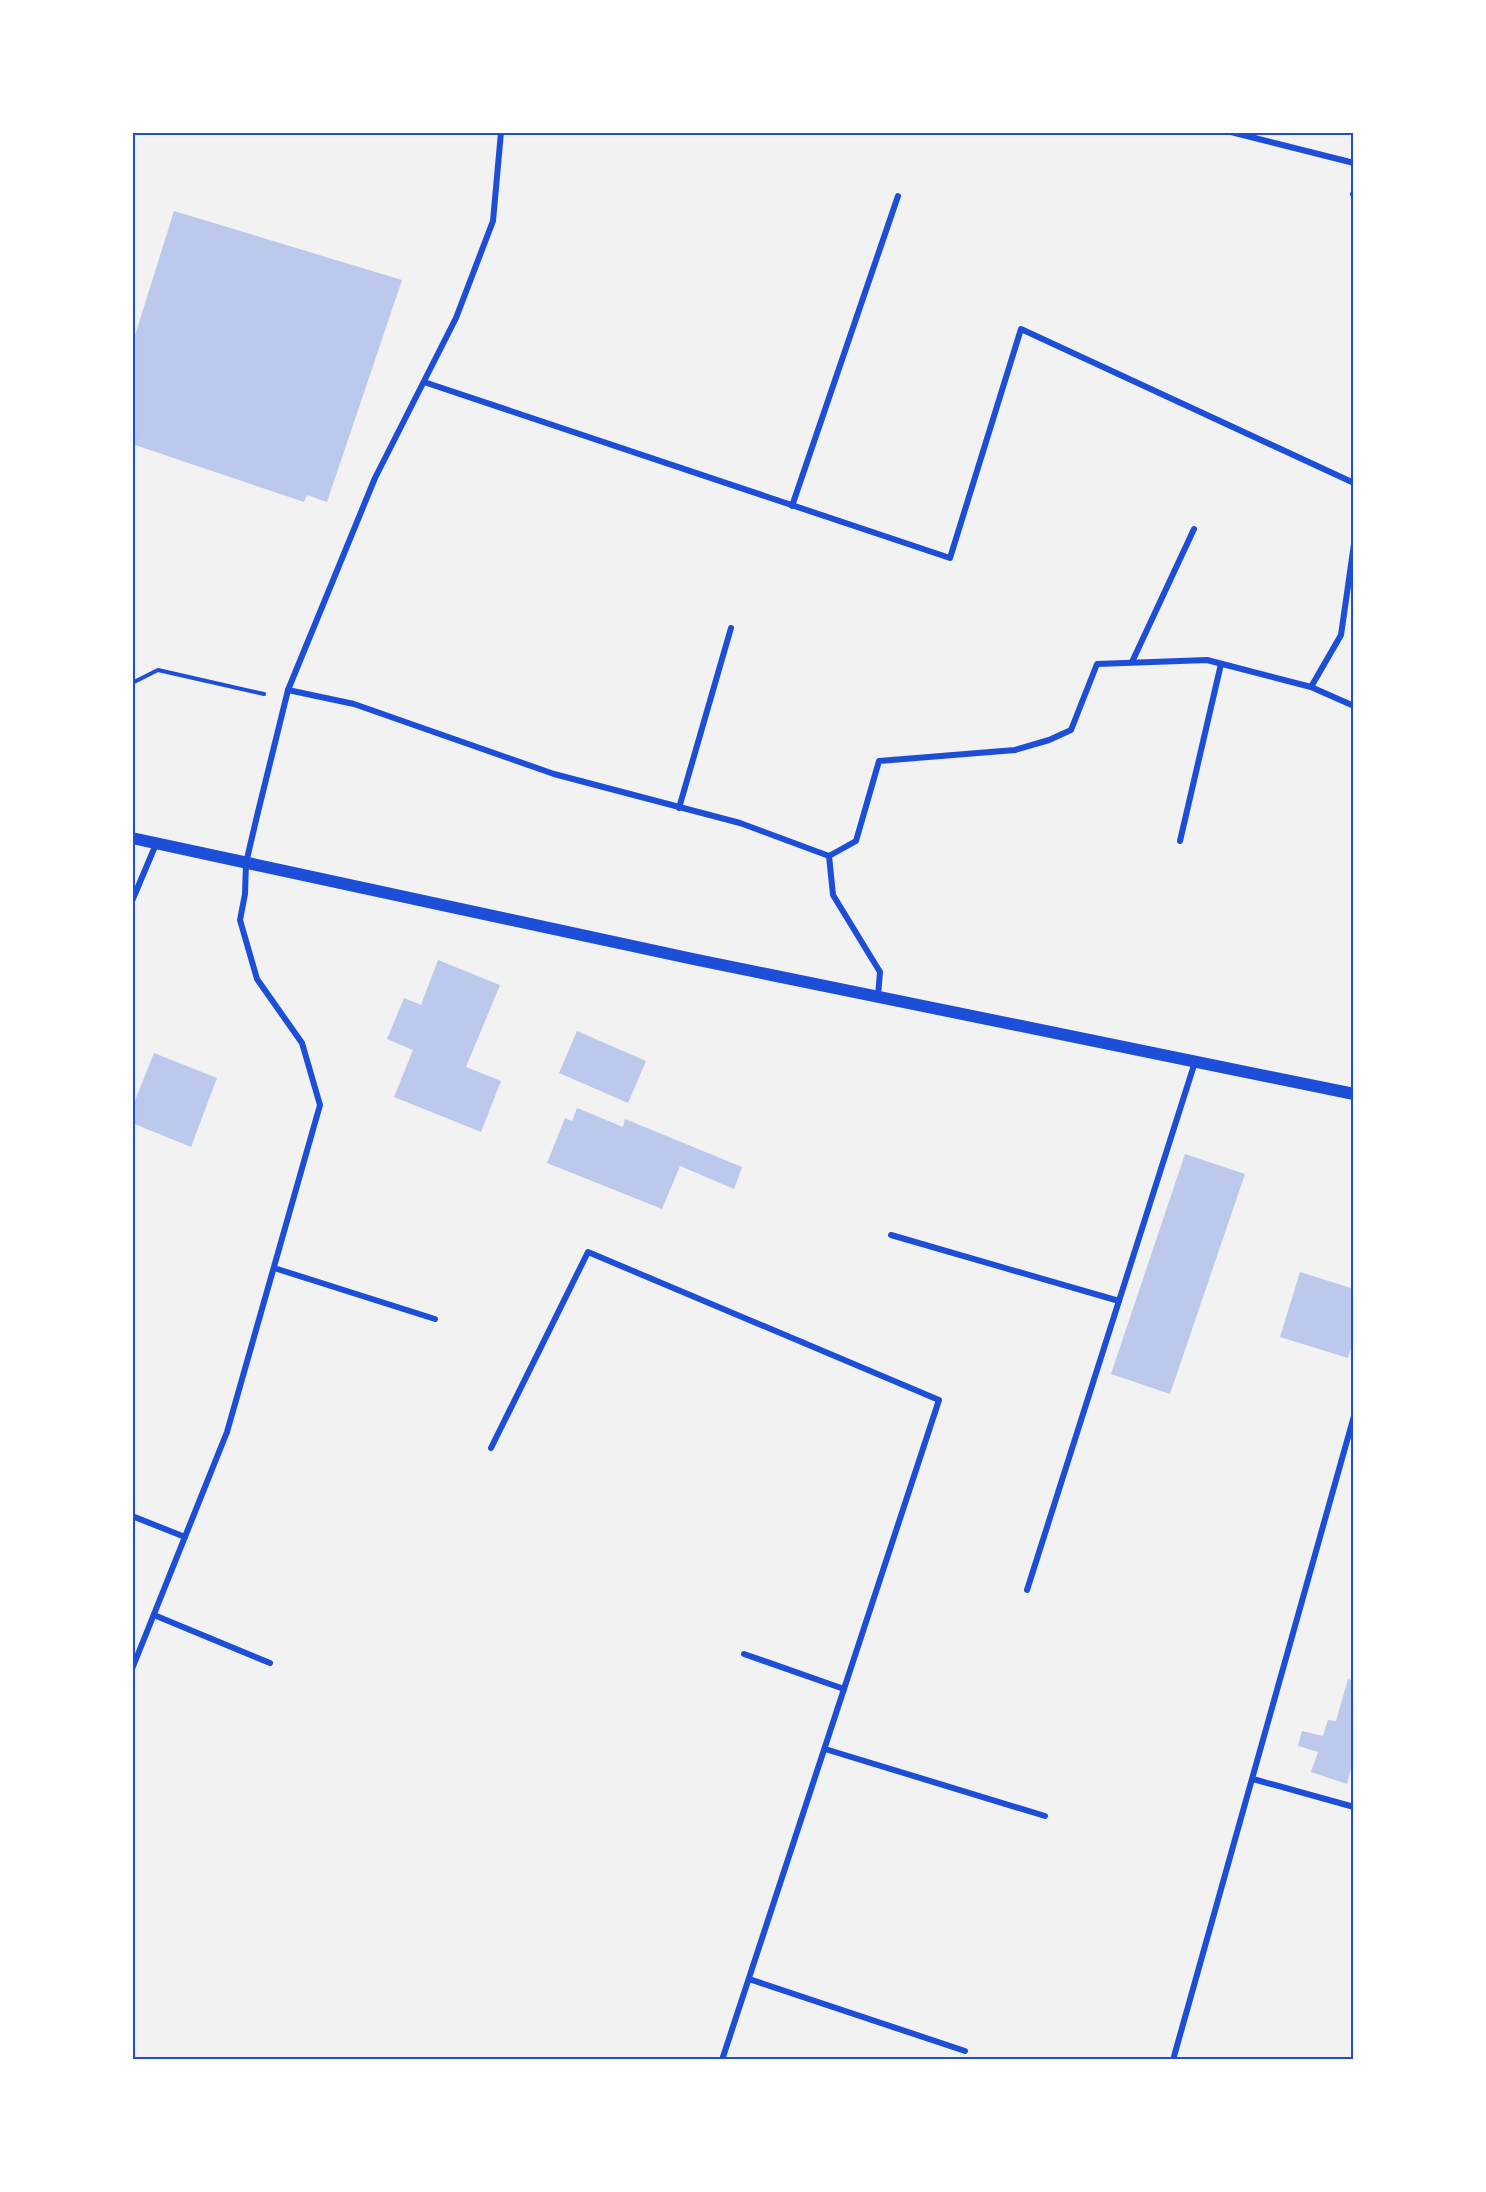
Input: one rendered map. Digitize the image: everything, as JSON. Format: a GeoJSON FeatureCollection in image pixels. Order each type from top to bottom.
{"type":"FeatureCollection","features":[{"type":"Feature","properties":{"kind":"main road"},"geometry":{"type":"LineString","coordinates":[[132,838],[693,959],[1354,1094]]}},
{"type":"Feature","properties":{"kind":"street"},"geometry":{"type":"LineString","coordinates":[[132,1669],[227,1432],[320,1105],[302,1043],[257,979],[240,920],[245,894],[246,863],[288,690],[375,478],[456,318],[493,220],[501,132]]}},
{"type":"Feature","properties":{"kind":"street"},"geometry":{"type":"LineString","coordinates":[[1231,132],[1354,163]]}},
{"type":"Feature","properties":{"kind":"street"},"geometry":{"type":"LineString","coordinates":[[792,506],[898,196]]}},
{"type":"Feature","properties":{"kind":"street"},"geometry":{"type":"LineString","coordinates":[[424,382],[950,558],[1021,329],[1354,483]]}},
{"type":"Feature","properties":{"kind":"street"},"geometry":{"type":"LineString","coordinates":[[1132,662],[1194,529]]}},
{"type":"Feature","properties":{"kind":"street"},"geometry":{"type":"LineString","coordinates":[[1311,687],[1341,635],[1354,544]]}},
{"type":"Feature","properties":{"kind":"street"},"geometry":{"type":"LineString","coordinates":[[679,808],[731,628]]}},
{"type":"Feature","properties":{"kind":"street"},"geometry":{"type":"LineString","coordinates":[[288,690],[354,705],[554,774],[740,823],[829,856],[856,841],[879,761],[1015,750],[1049,740],[1071,730],[1097,664],[1207,660],[1311,687],[1354,706]]}},
{"type":"Feature","properties":{"kind":"street"},"geometry":{"type":"LineString","coordinates":[[1180,841],[1221,664]]}},
{"type":"Feature","properties":{"kind":"street"},"geometry":{"type":"LineString","coordinates":[[132,901],[156,844]]}},
{"type":"Feature","properties":{"kind":"street"},"geometry":{"type":"LineString","coordinates":[[829,856],[833,895],[879,972],[878,996]]}},
{"type":"Feature","properties":{"kind":"street"},"geometry":{"type":"LineString","coordinates":[[1027,1590],[1195,1061]]}},
{"type":"Feature","properties":{"kind":"street"},"geometry":{"type":"LineString","coordinates":[[891,1235],[1119,1301]]}},
{"type":"Feature","properties":{"kind":"street"},"geometry":{"type":"LineString","coordinates":[[491,1448],[588,1252],[939,1400],[722,2060]]}},
{"type":"Feature","properties":{"kind":"street"},"geometry":{"type":"LineString","coordinates":[[274,1268],[435,1319]]}},
{"type":"Feature","properties":{"kind":"street"},"geometry":{"type":"LineString","coordinates":[[1173,2060],[1354,1416]]}},
{"type":"Feature","properties":{"kind":"street"},"geometry":{"type":"LineString","coordinates":[[132,1516],[185,1537]]}},
{"type":"Feature","properties":{"kind":"street"},"geometry":{"type":"LineString","coordinates":[[154,1615],[270,1664]]}},
{"type":"Feature","properties":{"kind":"street"},"geometry":{"type":"LineString","coordinates":[[744,1654],[844,1689]]}},
{"type":"Feature","properties":{"kind":"street"},"geometry":{"type":"LineString","coordinates":[[825,1749],[1045,1816]]}},
{"type":"Feature","properties":{"kind":"street"},"geometry":{"type":"LineString","coordinates":[[1253,1779],[1354,1807]]}},
{"type":"Feature","properties":{"kind":"street"},"geometry":{"type":"LineString","coordinates":[[749,1979],[965,2051]]}},
{"type":"Feature","properties":{"kind":"path"},"geometry":{"type":"LineString","coordinates":[[132,683],[158,670],[286,699]]}},
{"type":"Feature","properties":{"kind":"building"},"geometry":{"type":"Polygon","coordinates":[[[174,211],[402,280],[327,502],[307,495],[304,502],[132,444],[132,345],[174,211]]]}},
{"type":"Feature","properties":{"kind":"building"},"geometry":{"type":"Polygon","coordinates":[[[438,960],[500,985],[466,1067],[501,1081],[481,1132],[394,1097],[413,1050],[387,1039],[404,998],[421,1005],[438,960]]]}},
{"type":"Feature","properties":{"kind":"building"},"geometry":{"type":"Polygon","coordinates":[[[577,1031],[646,1061],[628,1103],[559,1073],[577,1031]]]}},
{"type":"Feature","properties":{"kind":"building"},"geometry":{"type":"Polygon","coordinates":[[[154,1053],[217,1078],[191,1147],[132,1123],[132,1108],[154,1053]]]}},
{"type":"Feature","properties":{"kind":"building"},"geometry":{"type":"Polygon","coordinates":[[[577,1108],[623,1127],[625,1119],[742,1167],[734,1189],[680,1166],[662,1209],[547,1163],[565,1118],[572,1121],[577,1108]]]}},
{"type":"Feature","properties":{"kind":"building"},"geometry":{"type":"Polygon","coordinates":[[[1185,1154],[1245,1174],[1170,1394],[1111,1374],[1185,1154]]]}},
{"type":"Feature","properties":{"kind":"building"},"geometry":{"type":"Polygon","coordinates":[[[1300,1272],[1354,1289],[1354,1339],[1348,1358],[1280,1337],[1300,1272]]]}},
{"type":"Feature","properties":{"kind":"building"},"geometry":{"type":"Polygon","coordinates":[[[1348,1679],[1354,1681],[1354,1765],[1347,1784],[1311,1772],[1318,1752],[1298,1746],[1302,1731],[1323,1736],[1328,1720],[1336,1721],[1348,1679]]]}}]}
